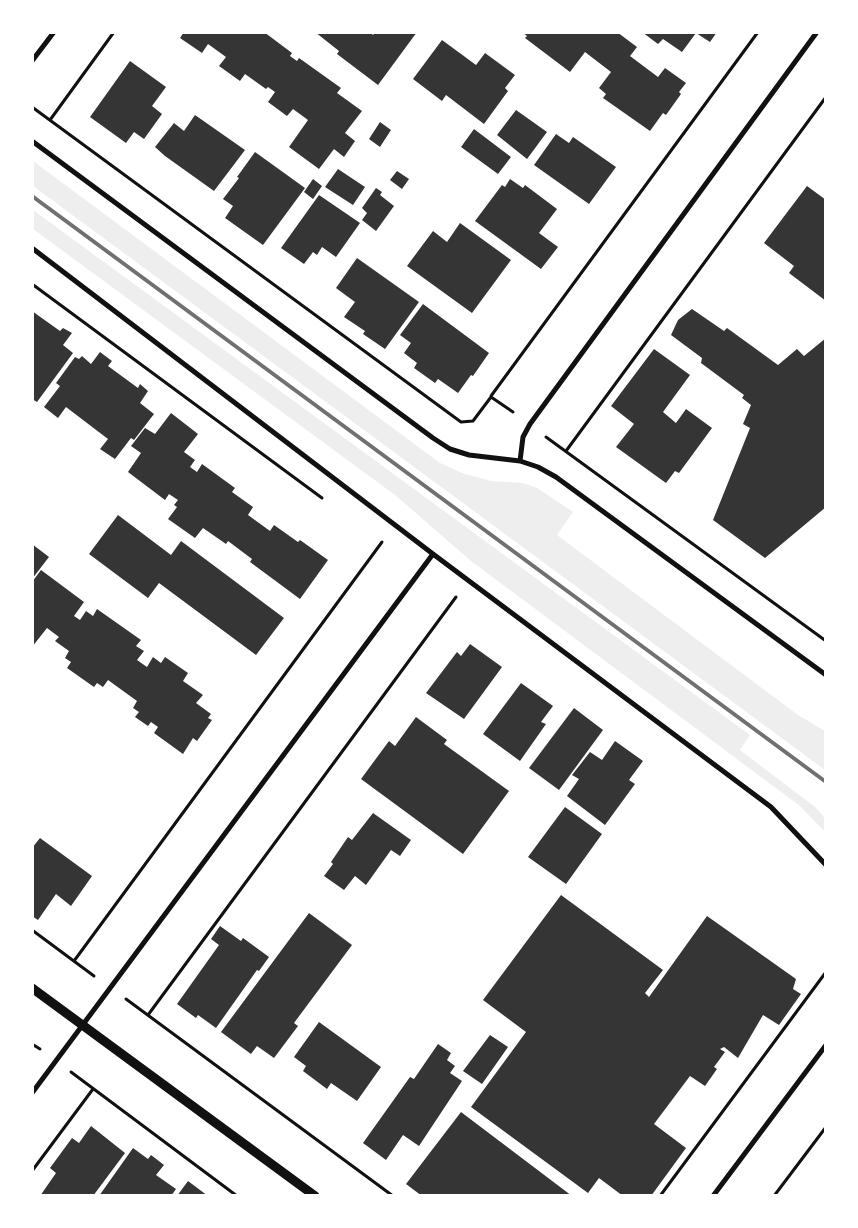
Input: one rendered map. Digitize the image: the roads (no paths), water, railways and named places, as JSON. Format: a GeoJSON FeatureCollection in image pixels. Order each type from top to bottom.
{"type":"FeatureCollection","features":[{"type":"Feature","properties":{"kind":"street"},"geometry":{"type":"LineString","coordinates":[[32,61],[54,32]]}},
{"type":"Feature","properties":{"kind":"street"},"geometry":{"type":"LineString","coordinates":[[520,461],[524,437],[530,424],[818,32]]}},
{"type":"Feature","properties":{"kind":"street"},"geometry":{"type":"LineString","coordinates":[[32,141],[433,438],[450,449],[469,456],[520,461],[538,467],[556,477],[826,675]]}},
{"type":"Feature","properties":{"kind":"street"},"geometry":{"type":"LineString","coordinates":[[32,248],[433,554],[771,807],[826,865]]}},
{"type":"Feature","properties":{"kind":"street"},"geometry":{"type":"LineString","coordinates":[[32,1093],[433,554]]}},
{"type":"Feature","properties":{"kind":"street"},"geometry":{"type":"LineString","coordinates":[[32,988],[315,1196]]}},
{"type":"Feature","properties":{"kind":"street"},"geometry":{"type":"LineString","coordinates":[[714,1196],[826,1045]]}},
{"type":"Feature","properties":{"kind":"railway"},"geometry":{"type":"LineString","coordinates":[[32,196],[826,782]]}}]}
